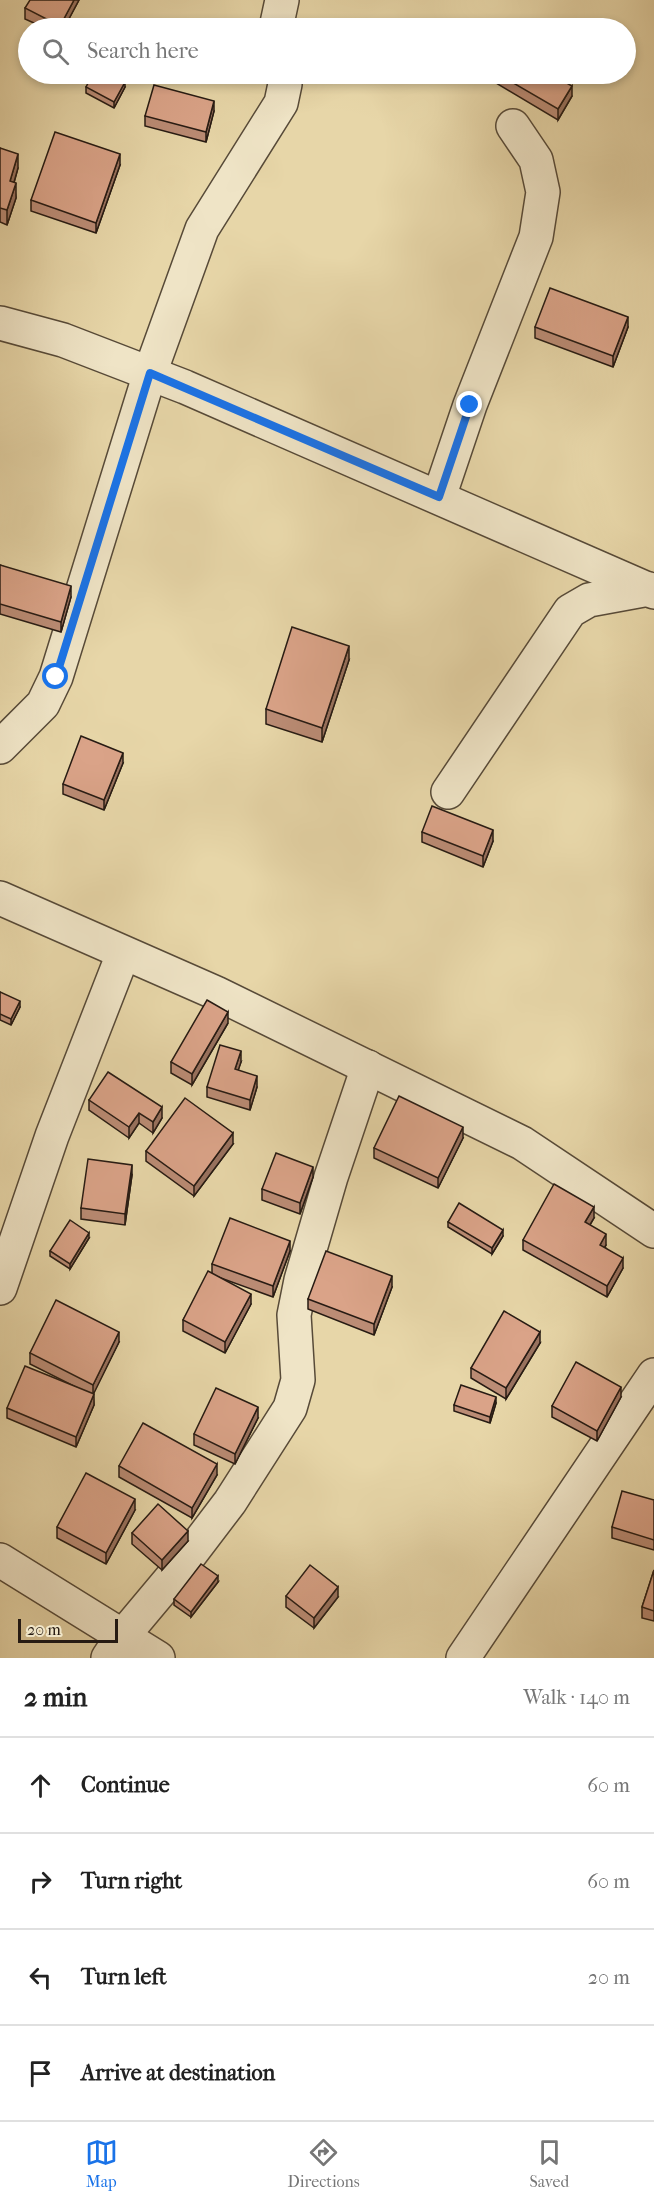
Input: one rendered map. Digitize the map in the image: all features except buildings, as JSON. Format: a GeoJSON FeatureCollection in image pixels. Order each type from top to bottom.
{"type":"FeatureCollection","features":[{"type":"Feature","properties":{"kind":"street"},"geometry":{"type":"LineString","coordinates":[[278,18],[282,0]]}},
{"type":"Feature","properties":{"kind":"street"},"geometry":{"type":"LineString","coordinates":[[0,747],[43,704],[56,677],[150,373],[202,229],[281,103],[285,84]]}},
{"type":"Feature","properties":{"kind":"street"},"geometry":{"type":"LineString","coordinates":[[439,497],[470,405],[536,237],[543,192],[536,160],[513,126]]}},
{"type":"Feature","properties":{"kind":"street"},"geometry":{"type":"LineString","coordinates":[[0,323],[63,340],[150,373],[651,590]]}},
{"type":"Feature","properties":{"kind":"street"},"geometry":{"type":"LineString","coordinates":[[448,792],[570,611],[589,600],[651,590]]}},
{"type":"Feature","properties":{"kind":"street"},"geometry":{"type":"LineString","coordinates":[[0,898],[216,993],[522,1143],[654,1231]]}},
{"type":"Feature","properties":{"kind":"street"},"geometry":{"type":"LineString","coordinates":[[0,1288],[52,1136],[123,954]]}},
{"type":"Feature","properties":{"kind":"street"},"geometry":{"type":"LineString","coordinates":[[115,1648],[230,1503],[290,1408],[297,1380],[294,1315],[301,1280],[331,1177],[368,1067]]}},
{"type":"Feature","properties":{"kind":"street"},"geometry":{"type":"LineString","coordinates":[[463,1658],[654,1375]]}},
{"type":"Feature","properties":{"kind":"street"},"geometry":{"type":"LineString","coordinates":[[0,1560],[115,1648],[158,1658]]}},
{"type":"Feature","properties":{"kind":"route"},"geometry":{"type":"LineString","coordinates":[[56,677],[132,438],[150,373],[439,497],[470,405]]}}]}
